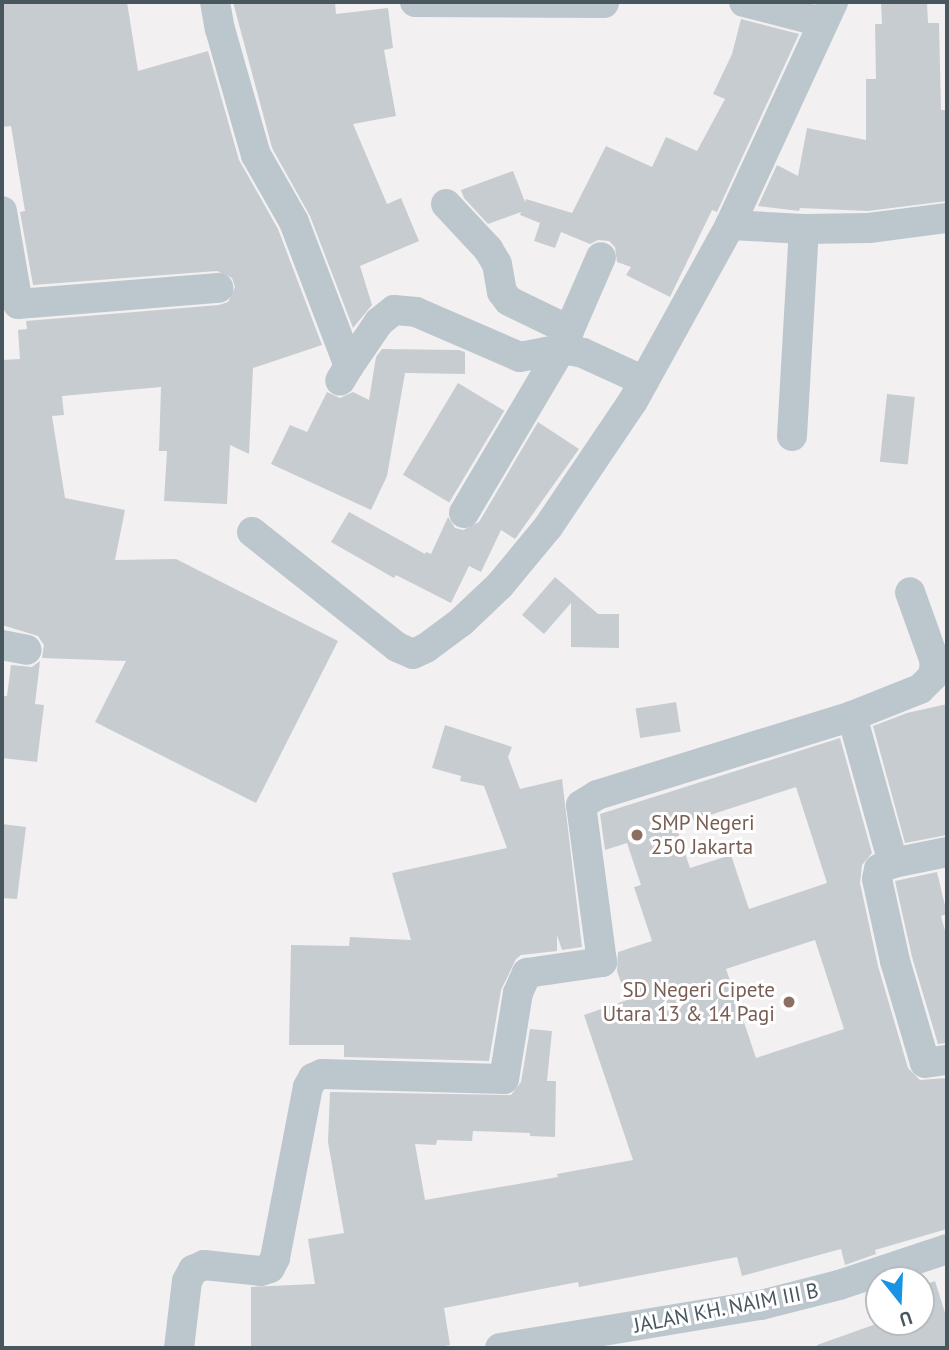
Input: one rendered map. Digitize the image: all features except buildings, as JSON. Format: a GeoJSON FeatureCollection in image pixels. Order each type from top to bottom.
{"type":"FeatureCollection","features":[{"type":"Feature","properties":{"kind":"street"},"geometry":{"type":"LineString","coordinates":[[215,2],[220,29],[256,155],[294,222],[344,374],[379,322],[394,310],[416,312],[520,357],[565,339]]}},
{"type":"Feature","properties":{"kind":"street"},"geometry":{"type":"LineString","coordinates":[[415,2],[604,3]]}},
{"type":"Feature","properties":{"kind":"street"},"geometry":{"type":"LineString","coordinates":[[252,532],[397,647],[413,654],[426,648],[461,622],[500,585],[548,527],[644,381],[730,225],[828,12],[744,2]]}},
{"type":"Feature","properties":{"kind":"street"},"geometry":{"type":"LineString","coordinates":[[446,204],[488,249],[497,264],[502,292],[509,301],[583,353],[644,381]]}},
{"type":"Feature","properties":{"kind":"street"},"geometry":{"type":"LineString","coordinates":[[2,211],[10,307],[218,288]]}},
{"type":"Feature","properties":{"kind":"street"},"geometry":{"type":"LineString","coordinates":[[730,225],[804,229],[869,228],[947,218]]}},
{"type":"Feature","properties":{"kind":"street"},"geometry":{"type":"LineString","coordinates":[[792,436],[804,229]]}},
{"type":"Feature","properties":{"kind":"street"},"geometry":{"type":"LineString","coordinates":[[464,513],[565,339],[601,257]]}},
{"type":"Feature","properties":{"kind":"street"},"geometry":{"type":"LineString","coordinates":[[178,1348],[187,1281],[193,1270],[204,1265],[261,1271],[270,1268],[275,1258],[308,1087],[313,1078],[322,1074],[501,1081],[507,1076],[518,993],[527,974],[602,962],[581,810],[586,799],[852,716],[920,689],[933,676],[935,662],[910,592]]}},
{"type":"Feature","properties":{"kind":"street"},"geometry":{"type":"LineString","coordinates":[[852,716],[893,863]]}},
{"type":"Feature","properties":{"kind":"street"},"geometry":{"type":"LineString","coordinates":[[947,852],[893,863],[879,869],[877,879],[895,961],[925,1063],[947,1060]]}},
{"type":"Feature","properties":{"kind":"street","name":"JALAN KH. NAIM III B"},"geometry":{"type":"LineString","coordinates":[[500,1348],[624,1338],[839,1285],[947,1249]]}},
{"type":"Feature","properties":{"kind":"place","name":"SMP Negeri 250 Jakarta"},"geometry":{"type":"Point","coordinates":[637,835]}},
{"type":"Feature","properties":{"kind":"place","name":"SD Negeri Cipete Utara 13 & 14 Pagi"},"geometry":{"type":"Point","coordinates":[789,1002]}}]}
